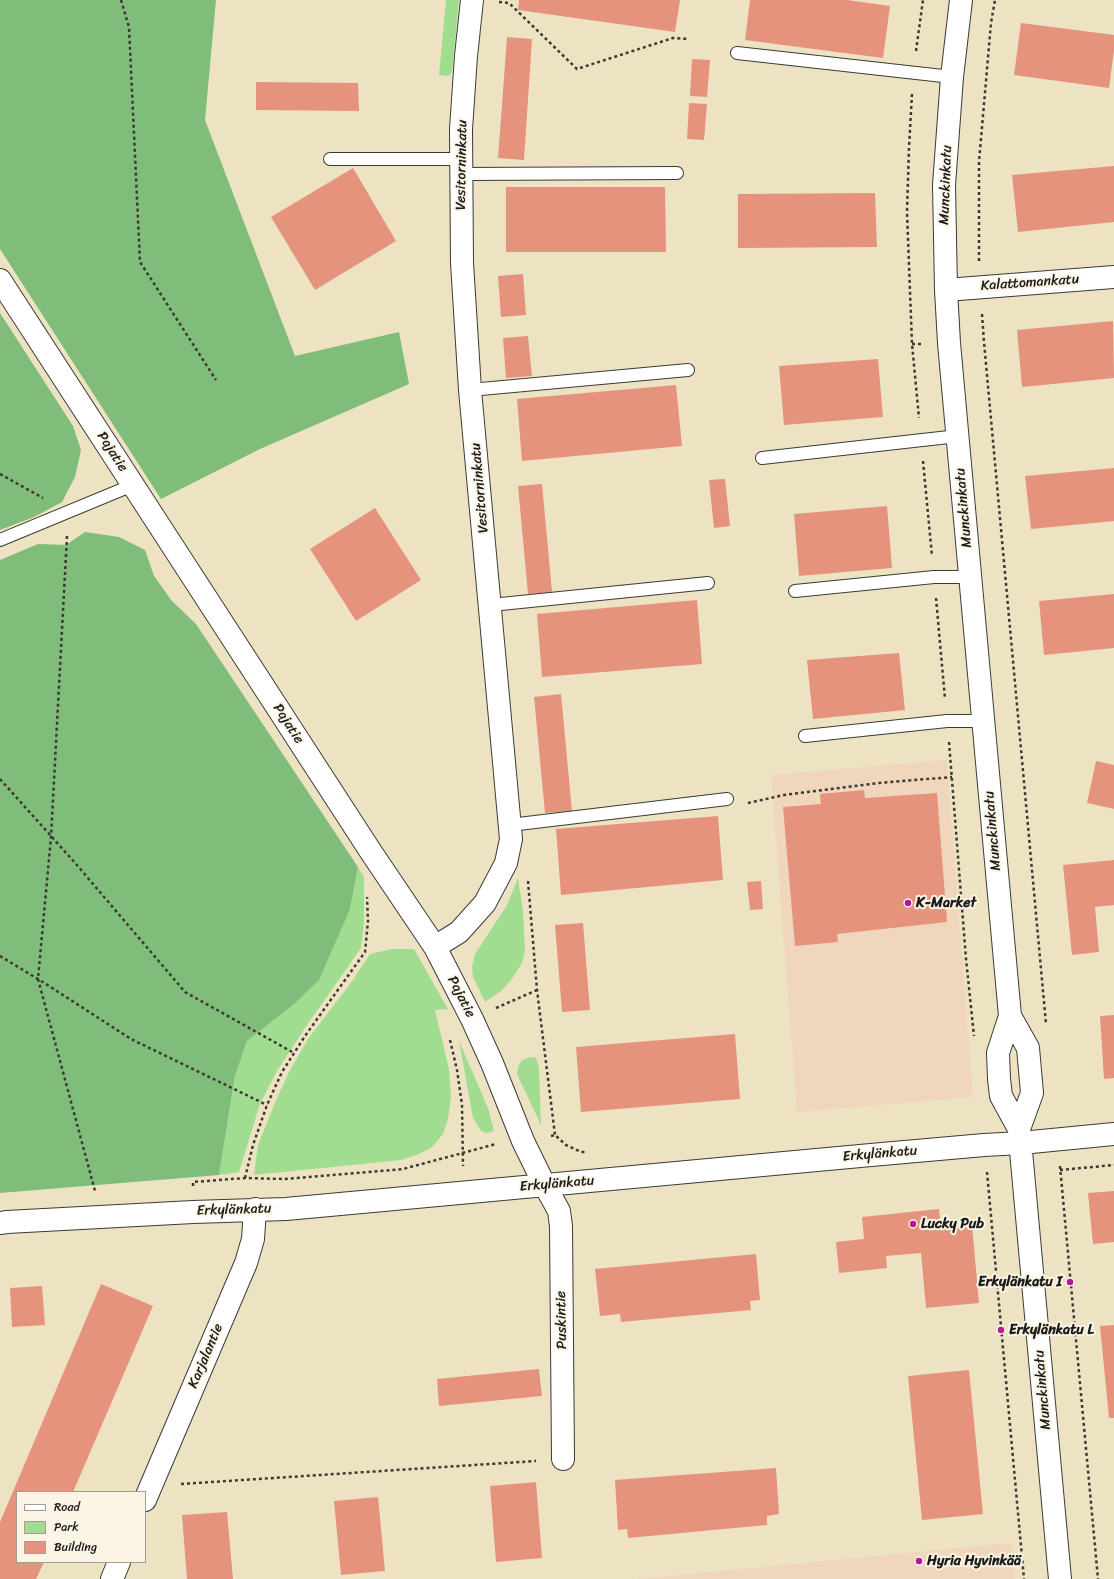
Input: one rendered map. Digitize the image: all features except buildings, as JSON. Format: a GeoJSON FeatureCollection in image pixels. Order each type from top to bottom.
{"type":"FeatureCollection","features":[{"type":"Feature","properties":{"kind":"street","name":"Vesitorninkatu"},"geometry":{"type":"LineString","coordinates":[[436,947],[458,932],[485,903],[506,863],[511,838],[491,605],[470,390],[462,263],[461,166],[466,56],[472,0]]}},
{"type":"Feature","properties":{"kind":"street","name":"Munckinkatu"},"geometry":{"type":"LineString","coordinates":[[961,0],[952,77],[944,185],[946,290],[970,577],[1010,1016],[998,1053],[999,1079],[1001,1096],[1020,1136],[1060,1579]]}},
{"type":"Feature","properties":{"kind":"street","name":"Kalattomankatu"},"geometry":{"type":"LineString","coordinates":[[946,290],[1114,277]]}},
{"type":"Feature","properties":{"kind":"street","name":"Pajatie"},"geometry":{"type":"LineString","coordinates":[[0,280],[382,867],[436,947],[472,1019],[523,1141],[544,1184]]}},
{"type":"Feature","properties":{"kind":"street","name":"Munckinkatu"},"geometry":{"type":"LineString","coordinates":[[1010,1016],[1028,1048],[1032,1093],[1020,1136]]}},
{"type":"Feature","properties":{"kind":"street","name":"Erkylänkatu"},"geometry":{"type":"LineString","coordinates":[[0,1223],[102,1216],[286,1209],[544,1184],[984,1145],[1020,1136],[1058,1139],[1114,1134]]}},
{"type":"Feature","properties":{"kind":"street","name":"Puskintie"},"geometry":{"type":"LineString","coordinates":[[544,1184],[559,1211],[561,1226],[563,1459]]}},
{"type":"Feature","properties":{"kind":"street","name":"Karjalantie"},"geometry":{"type":"LineString","coordinates":[[148,1493],[246,1263],[253,1239],[255,1209]]}},
{"type":"Feature","properties":{"kind":"street"},"geometry":{"type":"LineString","coordinates":[[112,1579],[119,1563]]}},
{"type":"Feature","properties":{"kind":"lane"},"geometry":{"type":"LineString","coordinates":[[737,53],[952,77]]}},
{"type":"Feature","properties":{"kind":"lane"},"geometry":{"type":"LineString","coordinates":[[330,159],[461,166],[677,173]]}},
{"type":"Feature","properties":{"kind":"lane"},"geometry":{"type":"LineString","coordinates":[[470,390],[688,370]]}},
{"type":"Feature","properties":{"kind":"lane"},"geometry":{"type":"LineString","coordinates":[[762,458],[958,436]]}},
{"type":"Feature","properties":{"kind":"lane"},"geometry":{"type":"LineString","coordinates":[[0,540],[133,485]]}},
{"type":"Feature","properties":{"kind":"lane"},"geometry":{"type":"LineString","coordinates":[[795,591],[934,577],[970,577]]}},
{"type":"Feature","properties":{"kind":"lane"},"geometry":{"type":"LineString","coordinates":[[491,605],[708,583]]}},
{"type":"Feature","properties":{"kind":"lane"},"geometry":{"type":"LineString","coordinates":[[805,736],[947,721],[984,722]]}},
{"type":"Feature","properties":{"kind":"lane"},"geometry":{"type":"LineString","coordinates":[[510,825],[727,799]]}},
{"type":"Feature","properties":{"kind":"path"},"geometry":{"type":"LineString","coordinates":[[121,0],[129,27],[140,262],[216,380]]}},
{"type":"Feature","properties":{"kind":"path"},"geometry":{"type":"LineString","coordinates":[[923,0],[913,73],[909,147],[907,212],[912,344],[952,777],[966,959],[975,1043]]}},
{"type":"Feature","properties":{"kind":"path"},"geometry":{"type":"LineString","coordinates":[[995,0],[991,23],[979,162],[978,244],[985,357],[1047,1026]]}},
{"type":"Feature","properties":{"kind":"path"},"geometry":{"type":"LineString","coordinates":[[494,1],[509,4],[577,69],[673,38],[688,39]]}},
{"type":"Feature","properties":{"kind":"path"},"geometry":{"type":"LineString","coordinates":[[0,474],[68,512],[51,837],[38,979],[102,1216]]}},
{"type":"Feature","properties":{"kind":"path"},"geometry":{"type":"LineString","coordinates":[[742,804],[784,795],[879,783],[952,777]]}},
{"type":"Feature","properties":{"kind":"path"},"geometry":{"type":"LineString","coordinates":[[0,780],[185,992],[294,1052]]}},
{"type":"Feature","properties":{"kind":"path"},"geometry":{"type":"LineString","coordinates":[[245,1178],[253,1145],[267,1105],[282,1072],[294,1052],[365,952],[368,921],[367,881],[382,867]]}},
{"type":"Feature","properties":{"kind":"path"},"geometry":{"type":"LineString","coordinates":[[528,877],[537,990],[555,1135],[571,1147],[581,1152],[592,1153]]}},
{"type":"Feature","properties":{"kind":"path"},"geometry":{"type":"LineString","coordinates":[[0,956],[131,1039],[267,1105]]}},
{"type":"Feature","properties":{"kind":"path"},"geometry":{"type":"LineString","coordinates":[[193,1212],[193,1182],[245,1178],[284,1179],[403,1168],[494,1145],[555,1135]]}},
{"type":"Feature","properties":{"kind":"path"},"geometry":{"type":"LineString","coordinates":[[1058,1139],[1098,1579]]}},
{"type":"Feature","properties":{"kind":"path"},"geometry":{"type":"LineString","coordinates":[[984,1145],[1024,1579]]}},
{"type":"Feature","properties":{"kind":"path"},"geometry":{"type":"LineString","coordinates":[[1060,1170],[1114,1165]]}},
{"type":"Feature","properties":{"kind":"path"},"geometry":{"type":"LineString","coordinates":[[148,1493],[563,1459]]}},
{"type":"Feature","properties":{"kind":"shaded area"},"geometry":{"type":"Polygon","coordinates":[[[947,760],[973,1097],[797,1112],[771,775],[947,760]]]}},
{"type":"Feature","properties":{"kind":"shaded area","name":"Hyria Hyvinkää"},"geometry":{"type":"Polygon","coordinates":[[[1012,1543],[1015,1579],[636,1579],[1012,1543]]]}},
{"type":"Feature","properties":{"kind":"green space"},"geometry":{"type":"Polygon","coordinates":[[[0,0],[216,0],[205,120],[295,356],[399,332],[409,384],[260,449],[161,499],[0,249],[0,0]]]}},
{"type":"Feature","properties":{"kind":"green space"},"geometry":{"type":"Polygon","coordinates":[[[446,0],[459,0],[452,72],[449,76],[439,75],[446,0]]]}},
{"type":"Feature","properties":{"kind":"green space"},"geometry":{"type":"Polygon","coordinates":[[[0,313],[73,426],[81,450],[75,477],[62,502],[34,517],[0,530],[0,313]]]}},
{"type":"Feature","properties":{"kind":"green space"},"geometry":{"type":"Polygon","coordinates":[[[85,532],[119,537],[145,550],[154,576],[172,601],[196,624],[358,867],[350,909],[319,980],[293,1005],[247,1041],[235,1076],[219,1175],[0,1193],[0,560],[38,544],[66,545],[85,532]]]}},
{"type":"Feature","properties":{"kind":"green space"},"geometry":{"type":"Polygon","coordinates":[[[358,867],[364,877],[364,922],[361,948],[277,1071],[260,1104],[239,1172],[219,1175],[235,1076],[247,1041],[293,1005],[350,909],[358,867]]]}},
{"type":"Feature","properties":{"kind":"green space"},"geometry":{"type":"Polygon","coordinates":[[[518,878],[523,912],[525,951],[522,963],[512,979],[501,991],[485,1002],[473,977],[472,967],[475,954],[507,905],[518,878]]]}},
{"type":"Feature","properties":{"kind":"green space"},"geometry":{"type":"Polygon","coordinates":[[[391,949],[414,949],[448,1009],[435,1010],[449,1069],[451,1096],[448,1119],[443,1134],[432,1147],[417,1155],[401,1160],[254,1175],[258,1145],[288,1074],[308,1039],[353,980],[370,954],[391,949]]]}},
{"type":"Feature","properties":{"kind":"green space"},"geometry":{"type":"Polygon","coordinates":[[[459,1041],[488,1108],[494,1131],[487,1133],[482,1132],[473,1118],[459,1041]]]}},
{"type":"Feature","properties":{"kind":"green space"},"geometry":{"type":"Polygon","coordinates":[[[530,1057],[536,1058],[539,1067],[541,1125],[517,1074],[518,1067],[522,1060],[530,1057]]]}},
{"type":"Feature","properties":{"kind":"place","name":"K-Market"},"geometry":{"type":"Point","coordinates":[908,903]}},
{"type":"Feature","properties":{"kind":"place","name":"Lucky Pub"},"geometry":{"type":"Point","coordinates":[913,1224]}},
{"type":"Feature","properties":{"kind":"place","name":"Erkylänkatu I"},"geometry":{"type":"Point","coordinates":[1070,1282]}},
{"type":"Feature","properties":{"kind":"place","name":"Erkylänkatu L"},"geometry":{"type":"Point","coordinates":[1001,1330]}},
{"type":"Feature","properties":{"kind":"place","name":"Hyria Hyvinkää"},"geometry":{"type":"Point","coordinates":[919,1561]}}]}
